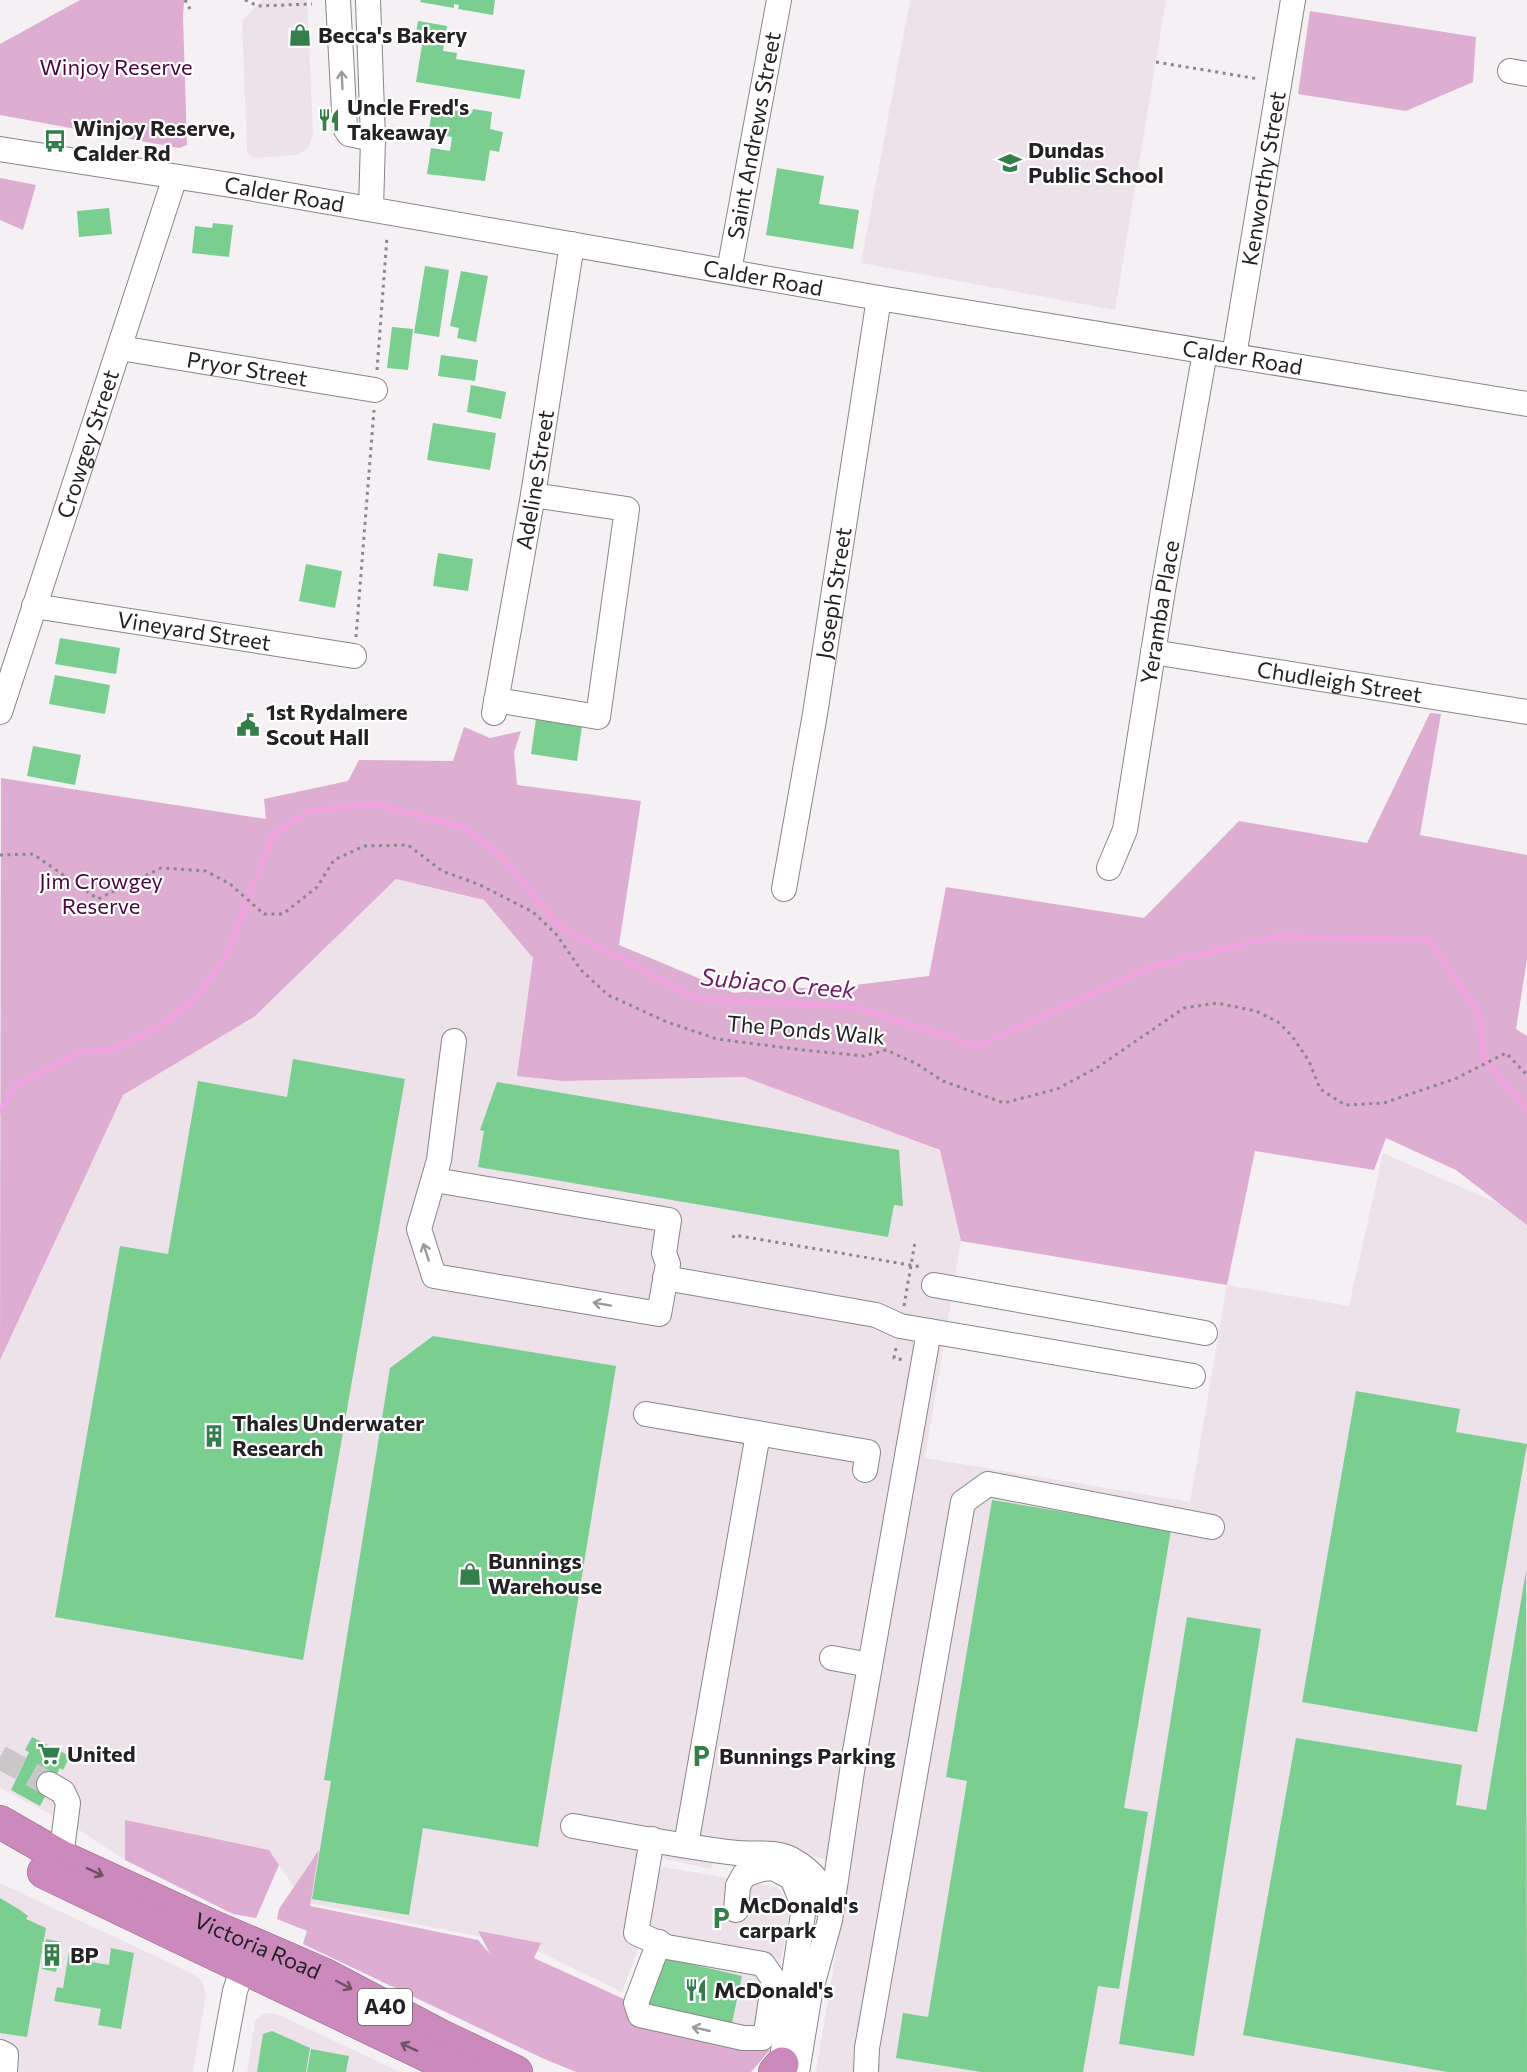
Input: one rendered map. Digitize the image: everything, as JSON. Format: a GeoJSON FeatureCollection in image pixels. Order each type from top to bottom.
{"type":"FeatureCollection","features":[{"type":"Feature","properties":{"kind":"highway","name":"Victoria Road"},"geometry":{"type":"LineString","coordinates":[[0,1822],[462,2072]]}},
{"type":"Feature","properties":{"kind":"highway","name":"Victoria Road"},"geometry":{"type":"LineString","coordinates":[[0,1848],[84,1893],[248,1956],[323,1974],[441,2037],[516,2072]]}},
{"type":"Feature","properties":{"kind":"street"},"geometry":{"type":"LineString","coordinates":[[338,0],[345,128],[350,134],[373,139]]}},
{"type":"Feature","properties":{"kind":"street"},"geometry":{"type":"LineString","coordinates":[[368,0],[373,139],[371,209]]}},
{"type":"Feature","properties":{"kind":"street","name":"Saint Andrews Street"},"geometry":{"type":"LineString","coordinates":[[729,271],[779,0]]}},
{"type":"Feature","properties":{"kind":"street","name":"Kenworthy Street"},"geometry":{"type":"LineString","coordinates":[[1233,356],[1293,0]]}},
{"type":"Feature","properties":{"kind":"street","name":"Calder Road"},"geometry":{"type":"LineString","coordinates":[[0,149],[371,209],[879,298],[1527,404]]}},
{"type":"Feature","properties":{"kind":"street","name":"Crowgey Street"},"geometry":{"type":"LineString","coordinates":[[0,712],[175,177]]}},
{"type":"Feature","properties":{"kind":"street","name":"Adeline Street"},"geometry":{"type":"LineString","coordinates":[[533,495],[627,509],[598,717],[495,707],[533,495],[572,244]]}},
{"type":"Feature","properties":{"kind":"street","name":"Joseph Street"},"geometry":{"type":"LineString","coordinates":[[784,889],[817,702],[879,298]]}},
{"type":"Feature","properties":{"kind":"street","name":"Pryor Street"},"geometry":{"type":"LineString","coordinates":[[120,348],[375,390]]}},
{"type":"Feature","properties":{"kind":"street","name":"Yeramba Place"},"geometry":{"type":"LineString","coordinates":[[1109,868],[1125,830],[1205,352]]}},
{"type":"Feature","properties":{"kind":"street","name":"Vineyard Street"},"geometry":{"type":"LineString","coordinates":[[34,606],[354,656]]}},
{"type":"Feature","properties":{"kind":"street","name":"Chudleigh Street"},"geometry":{"type":"LineString","coordinates":[[1153,652],[1527,711]]}},
{"type":"Feature","properties":{"kind":"street"},"geometry":{"type":"LineString","coordinates":[[432,1190],[669,1220],[664,1253],[668,1264],[659,1314],[434,1276],[419,1229],[432,1190],[454,1041]]}},
{"type":"Feature","properties":{"kind":"street"},"geometry":{"type":"LineString","coordinates":[[665,1278],[876,1315],[900,1326],[1193,1376]]}},
{"type":"Feature","properties":{"kind":"street"},"geometry":{"type":"LineString","coordinates":[[938,1286],[1205,1333]]}},
{"type":"Feature","properties":{"kind":"street"},"geometry":{"type":"LineString","coordinates":[[783,2070],[810,1993],[830,1920],[870,1665],[929,1330]]}},
{"type":"Feature","properties":{"kind":"street"},"geometry":{"type":"LineString","coordinates":[[646,1414],[868,1452],[865,1470]]}},
{"type":"Feature","properties":{"kind":"street"},"geometry":{"type":"LineString","coordinates":[[686,1845],[758,1434]]}},
{"type":"Feature","properties":{"kind":"street"},"geometry":{"type":"LineString","coordinates":[[866,2072],[871,2025],[963,1502],[988,1484],[1212,1527]]}},
{"type":"Feature","properties":{"kind":"street"},"geometry":{"type":"LineString","coordinates":[[832,1658],[870,1665]]}},
{"type":"Feature","properties":{"kind":"street"},"geometry":{"type":"LineString","coordinates":[[49,1784],[63,1792],[68,1803],[61,1857]]}},
{"type":"Feature","properties":{"kind":"street"},"geometry":{"type":"LineString","coordinates":[[573,1826],[738,1853],[775,1853],[789,1858],[812,1873],[821,1884],[827,1900],[830,1920]]}},
{"type":"Feature","properties":{"kind":"street"},"geometry":{"type":"LineString","coordinates":[[802,1937],[843,1828]]}},
{"type":"Feature","properties":{"kind":"street"},"geometry":{"type":"LineString","coordinates":[[652,1839],[636,1933],[659,1942],[667,1947],[763,1964],[774,1980],[766,2031],[762,2038],[758,2040],[743,2038],[640,2015],[636,2003],[659,1942]]}},
{"type":"Feature","properties":{"kind":"street"},"geometry":{"type":"LineString","coordinates":[[738,1853],[792,1878],[801,1895],[804,1907],[802,1937],[783,2070]]}},
{"type":"Feature","properties":{"kind":"street"},"geometry":{"type":"LineString","coordinates":[[736,1910],[738,1886],[744,1875],[774,1868]]}},
{"type":"Feature","properties":{"kind":"street"},"geometry":{"type":"LineString","coordinates":[[220,2072],[236,1990],[248,1956]]}},
{"type":"Feature","properties":{"kind":"path"},"geometry":{"type":"LineString","coordinates":[[185,0],[190,9]]}},
{"type":"Feature","properties":{"kind":"path"},"geometry":{"type":"LineString","coordinates":[[245,0],[258,6],[312,4]]}},
{"type":"Feature","properties":{"kind":"path"},"geometry":{"type":"LineString","coordinates":[[1156,62],[1279,82]]}},
{"type":"Feature","properties":{"kind":"path"},"geometry":{"type":"LineString","coordinates":[[354,656],[387,237]]}},
{"type":"Feature","properties":{"kind":"path","name":"The Ponds Walk"},"geometry":{"type":"LineString","coordinates":[[0,855],[33,854],[98,899],[161,868],[206,871],[230,884],[264,914],[283,914],[316,887],[334,860],[364,846],[408,845],[442,871],[478,884],[533,912],[556,934],[580,970],[609,995],[667,1022],[717,1039],[803,1050],[864,1056],[886,1050],[917,1064],[943,1081],[1004,1103],[1057,1089],[1098,1067],[1184,1008],[1217,1003],[1256,1011],[1278,1022],[1292,1036],[1309,1061],[1320,1089],[1345,1105],[1384,1103],[1457,1078],[1506,1053],[1527,1075]]}},
{"type":"Feature","properties":{"kind":"path"},"geometry":{"type":"LineString","coordinates":[[733,1238],[734,1235],[941,1271],[938,1286]]}},
{"type":"Feature","properties":{"kind":"shaded area"},"geometry":{"type":"Polygon","coordinates":[[[262,0],[307,0],[313,134],[308,148],[297,155],[253,158],[247,152],[242,21],[262,0]]]}},
{"type":"Feature","properties":{"kind":"shaded area","name":"Dundas Public School"},"geometry":{"type":"Polygon","coordinates":[[[910,0],[1166,0],[1115,310],[861,263],[910,0]]]}},
{"type":"Feature","properties":{"kind":"shaded area"},"geometry":{"type":"Polygon","coordinates":[[[396,879],[484,900],[533,958],[518,1076],[563,1081],[744,1077],[940,1150],[961,1241],[925,1458],[1190,1502],[1227,1285],[1349,1306],[1383,1153],[1527,1216],[1527,2072],[816,2072],[851,1864],[716,1838],[711,1869],[661,1858],[639,1947],[622,1992],[528,1946],[304,1902],[269,1850],[125,1821],[125,1860],[75,1827],[0,1788],[0,1360],[123,1095],[254,1017],[396,879]]]}},
{"type":"Feature","properties":{"kind":"shaded area"},"geometry":{"type":"Polygon","coordinates":[[[664,1867],[777,1887],[791,1905],[766,2043],[631,2020],[647,1950],[658,1872],[664,1867]]]}},
{"type":"Feature","properties":{"kind":"shaded area"},"geometry":{"type":"Polygon","coordinates":[[[0,1883],[193,1974],[202,1981],[206,1995],[193,2072],[0,2072],[0,1883]]]}},
{"type":"Feature","properties":{"kind":"shaded area"},"geometry":{"type":"Polygon","coordinates":[[[263,2014],[277,2014],[400,2072],[247,2072],[255,2021],[263,2014]]]}},
{"type":"Feature","properties":{"kind":"green space","name":"Winjoy Reserve"},"geometry":{"type":"Polygon","coordinates":[[[80,0],[189,0],[184,2],[183,16],[187,145],[179,148],[0,115],[0,44],[80,0]]]}},
{"type":"Feature","properties":{"kind":"green space"},"geometry":{"type":"Polygon","coordinates":[[[1310,11],[1476,37],[1473,82],[1406,111],[1298,94],[1310,11]]]}},
{"type":"Feature","properties":{"kind":"green space"},"geometry":{"type":"Polygon","coordinates":[[[0,178],[36,185],[23,230],[0,220],[0,178]]]}},
{"type":"Feature","properties":{"kind":"green space","name":"Jim Crowgey Reserve"},"geometry":{"type":"Polygon","coordinates":[[[1430,713],[1441,714],[1420,835],[1527,855],[1527,959],[1516,1029],[1527,1036],[1527,1225],[1456,1170],[1386,1138],[1374,1170],[1255,1151],[1227,1285],[961,1241],[940,1150],[744,1077],[563,1081],[517,1076],[533,958],[484,900],[396,879],[254,1017],[123,1095],[0,1360],[1,778],[266,819],[264,799],[348,781],[359,760],[453,761],[464,727],[490,738],[521,731],[514,752],[517,785],[641,801],[619,945],[734,993],[784,987],[822,989],[929,976],[946,887],[1144,918],[1239,821],[1367,843],[1430,713]]]}},
{"type":"Feature","properties":{"kind":"green space"},"geometry":{"type":"Polygon","coordinates":[[[125,1820],[269,1850],[279,1865],[256,1918],[233,1914],[125,1860],[125,1820]]]}},
{"type":"Feature","properties":{"kind":"green space"},"geometry":{"type":"Polygon","coordinates":[[[319,1850],[310,1906],[478,1940],[490,1954],[478,1931],[541,1943],[534,1958],[626,2000],[623,2007],[676,2026],[770,2050],[751,2072],[576,2072],[542,2058],[303,1944],[307,1931],[277,1919],[279,1909],[319,1850]]]}},
{"type":"Feature","properties":{"kind":"building"},"geometry":{"type":"Polygon","coordinates":[[[421,0],[495,0],[493,15],[458,9],[459,5],[454,4],[454,8],[420,2],[421,0]]]}},
{"type":"Feature","properties":{"kind":"building"},"geometry":{"type":"Polygon","coordinates":[[[418,21],[447,26],[443,51],[457,53],[456,59],[525,70],[520,99],[416,82],[422,45],[414,44],[418,21]]]}},
{"type":"Feature","properties":{"kind":"building"},"geometry":{"type":"Polygon","coordinates":[[[433,107],[472,113],[473,109],[492,112],[490,129],[503,132],[499,152],[490,150],[485,181],[427,174],[431,148],[450,151],[452,137],[428,133],[433,107]]]}},
{"type":"Feature","properties":{"kind":"building"},"geometry":{"type":"Polygon","coordinates":[[[777,168],[824,176],[819,204],[859,210],[853,249],[766,235],[777,168]]]}},
{"type":"Feature","properties":{"kind":"building"},"geometry":{"type":"Polygon","coordinates":[[[109,208],[112,234],[79,237],[77,211],[109,208]]]}},
{"type":"Feature","properties":{"kind":"building"},"geometry":{"type":"Polygon","coordinates":[[[213,223],[233,225],[229,257],[192,253],[195,226],[212,228],[213,223]]]}},
{"type":"Feature","properties":{"kind":"building"},"geometry":{"type":"Polygon","coordinates":[[[425,266],[449,270],[439,337],[414,333],[425,266]]]}},
{"type":"Feature","properties":{"kind":"building"},"geometry":{"type":"Polygon","coordinates":[[[461,271],[488,276],[476,342],[457,338],[459,328],[450,326],[461,271]]]}},
{"type":"Feature","properties":{"kind":"building"},"geometry":{"type":"Polygon","coordinates":[[[392,327],[413,329],[408,370],[387,368],[392,327]]]}},
{"type":"Feature","properties":{"kind":"building"},"geometry":{"type":"Polygon","coordinates":[[[441,355],[478,360],[475,381],[438,376],[441,355]]]}},
{"type":"Feature","properties":{"kind":"building"},"geometry":{"type":"Polygon","coordinates":[[[471,385],[506,392],[501,419],[467,412],[471,385]]]}},
{"type":"Feature","properties":{"kind":"building"},"geometry":{"type":"Polygon","coordinates":[[[433,423],[496,433],[490,470],[427,460],[433,423]]]}},
{"type":"Feature","properties":{"kind":"building"},"geometry":{"type":"Polygon","coordinates":[[[438,553],[473,559],[468,591],[433,586],[438,553]]]}},
{"type":"Feature","properties":{"kind":"building"},"geometry":{"type":"Polygon","coordinates":[[[306,564],[342,571],[335,608],[299,601],[306,564]]]}},
{"type":"Feature","properties":{"kind":"building"},"geometry":{"type":"Polygon","coordinates":[[[60,638],[120,648],[116,674],[55,664],[60,638]]]}},
{"type":"Feature","properties":{"kind":"building"},"geometry":{"type":"Polygon","coordinates":[[[55,675],[110,685],[105,714],[49,704],[55,675]]]}},
{"type":"Feature","properties":{"kind":"building"},"geometry":{"type":"Polygon","coordinates":[[[536,719],[582,726],[577,761],[531,754],[536,719]]]}},
{"type":"Feature","properties":{"kind":"building"},"geometry":{"type":"Polygon","coordinates":[[[33,746],[81,755],[75,785],[27,776],[33,746]]]}},
{"type":"Feature","properties":{"kind":"building","name":"Thales Underwater Research"},"geometry":{"type":"Polygon","coordinates":[[[293,1059],[405,1079],[303,1660],[55,1617],[120,1246],[168,1254],[198,1081],[287,1097],[293,1059]]]}},
{"type":"Feature","properties":{"kind":"building"},"geometry":{"type":"Polygon","coordinates":[[[497,1082],[899,1150],[903,1206],[894,1205],[888,1237],[478,1167],[484,1131],[480,1130],[497,1082]]]}},
{"type":"Feature","properties":{"kind":"building","name":"Bunnings Warehouse"},"geometry":{"type":"Polygon","coordinates":[[[433,1336],[616,1366],[538,1847],[423,1828],[409,1915],[312,1899],[331,1781],[324,1780],[390,1368],[433,1336]]]}},
{"type":"Feature","properties":{"kind":"building"},"geometry":{"type":"Polygon","coordinates":[[[1356,1391],[1460,1409],[1456,1432],[1527,1444],[1477,1732],[1302,1702],[1356,1391]]]}},
{"type":"Feature","properties":{"kind":"building"},"geometry":{"type":"Polygon","coordinates":[[[992,1500],[1171,1530],[1124,1808],[1148,1812],[1119,1989],[1098,1986],[1083,2072],[981,2072],[896,2058],[903,2013],[928,2017],[967,1781],[946,1777],[992,1500]]]}},
{"type":"Feature","properties":{"kind":"building"},"geometry":{"type":"Polygon","coordinates":[[[1526,1571],[1527,2072],[1447,2072],[1243,2035],[1296,1738],[1462,1765],[1456,1805],[1486,1810],[1526,1571]]]}},
{"type":"Feature","properties":{"kind":"building"},"geometry":{"type":"Polygon","coordinates":[[[1187,1617],[1261,1629],[1194,2056],[1119,2044],[1187,1617]]]}},
{"type":"Feature","properties":{"kind":"building"},"geometry":{"type":"Polygon","coordinates":[[[32,1737],[70,1756],[63,1770],[60,1768],[40,1806],[11,1790],[29,1752],[25,1750],[32,1737]]]}},
{"type":"Feature","properties":{"kind":"building"},"geometry":{"type":"Polygon","coordinates":[[[0,1898],[28,1916],[26,1919],[46,1928],[27,2037],[0,2033],[0,1898]]]}},
{"type":"Feature","properties":{"kind":"building","name":"BP"},"geometry":{"type":"Polygon","coordinates":[[[46,1939],[62,1942],[56,1972],[42,1969],[46,1939]]]}},
{"type":"Feature","properties":{"kind":"building","name":"BP"},"geometry":{"type":"Polygon","coordinates":[[[111,1948],[134,1953],[121,2029],[98,2025],[101,2009],[54,2001],[57,1987],[63,1988],[69,1952],[93,1956],[92,1962],[109,1965],[111,1948]]]}},
{"type":"Feature","properties":{"kind":"building","name":"McDonald's"},"geometry":{"type":"Polygon","coordinates":[[[660,1957],[742,1976],[732,2023],[649,2004],[660,1957]]]}},
{"type":"Feature","properties":{"kind":"building"},"geometry":{"type":"Polygon","coordinates":[[[272,2031],[310,2048],[306,2072],[257,2072],[263,2034],[272,2031]]]}},
{"type":"Feature","properties":{"kind":"building"},"geometry":{"type":"Polygon","coordinates":[[[311,2049],[349,2056],[346,2072],[307,2072],[311,2049]]]}},
{"type":"Feature","properties":{"kind":"waterway","name":"Subiaco Creek"},"geometry":{"type":"LineString","coordinates":[[0,1111],[16,1085],[81,1052],[115,1049],[157,1028],[196,998],[226,956],[273,835],[309,811],[373,804],[463,827],[500,855],[559,926],[697,999],[855,1007],[978,1046],[1153,966],[1278,936],[1429,940],[1479,1013],[1483,1057],[1527,1110]]}},
{"type":"Feature","properties":{"kind":"tunnel"},"geometry":{"type":"LineString","coordinates":[[0,1757],[49,1784]]}},
{"type":"Feature","properties":{"kind":"place","name":"Becca's Bakery"},"geometry":{"type":"Point","coordinates":[300,35]}},
{"type":"Feature","properties":{"kind":"place","name":"Uncle Fred's Takeaway"},"geometry":{"type":"Point","coordinates":[329,120]}},
{"type":"Feature","properties":{"kind":"place","name":"Winjoy Reserve, Calder Rd"},"geometry":{"type":"Point","coordinates":[55,141]}},
{"type":"Feature","properties":{"kind":"place","name":"Dundas Public School"},"geometry":{"type":"Point","coordinates":[1010,163]}},
{"type":"Feature","properties":{"kind":"place","name":"1st Rydalmere Scout Hall"},"geometry":{"type":"Point","coordinates":[248,725]}},
{"type":"Feature","properties":{"kind":"place","name":"Thales Underwater Research"},"geometry":{"type":"Point","coordinates":[214,1436]}},
{"type":"Feature","properties":{"kind":"place","name":"Bunnings Warehouse"},"geometry":{"type":"Point","coordinates":[470,1574]}},
{"type":"Feature","properties":{"kind":"place","name":"United"},"geometry":{"type":"Point","coordinates":[49,1754]}},
{"type":"Feature","properties":{"kind":"place","name":"Bunnings Parking"},"geometry":{"type":"Point","coordinates":[701,1756]}},
{"type":"Feature","properties":{"kind":"place","name":"McDonald's carpark"},"geometry":{"type":"Point","coordinates":[721,1918]}},
{"type":"Feature","properties":{"kind":"place","name":"BP"},"geometry":{"type":"Point","coordinates":[52,1955]}},
{"type":"Feature","properties":{"kind":"place","name":"McDonald's"},"geometry":{"type":"Point","coordinates":[696,1990]}}]}
